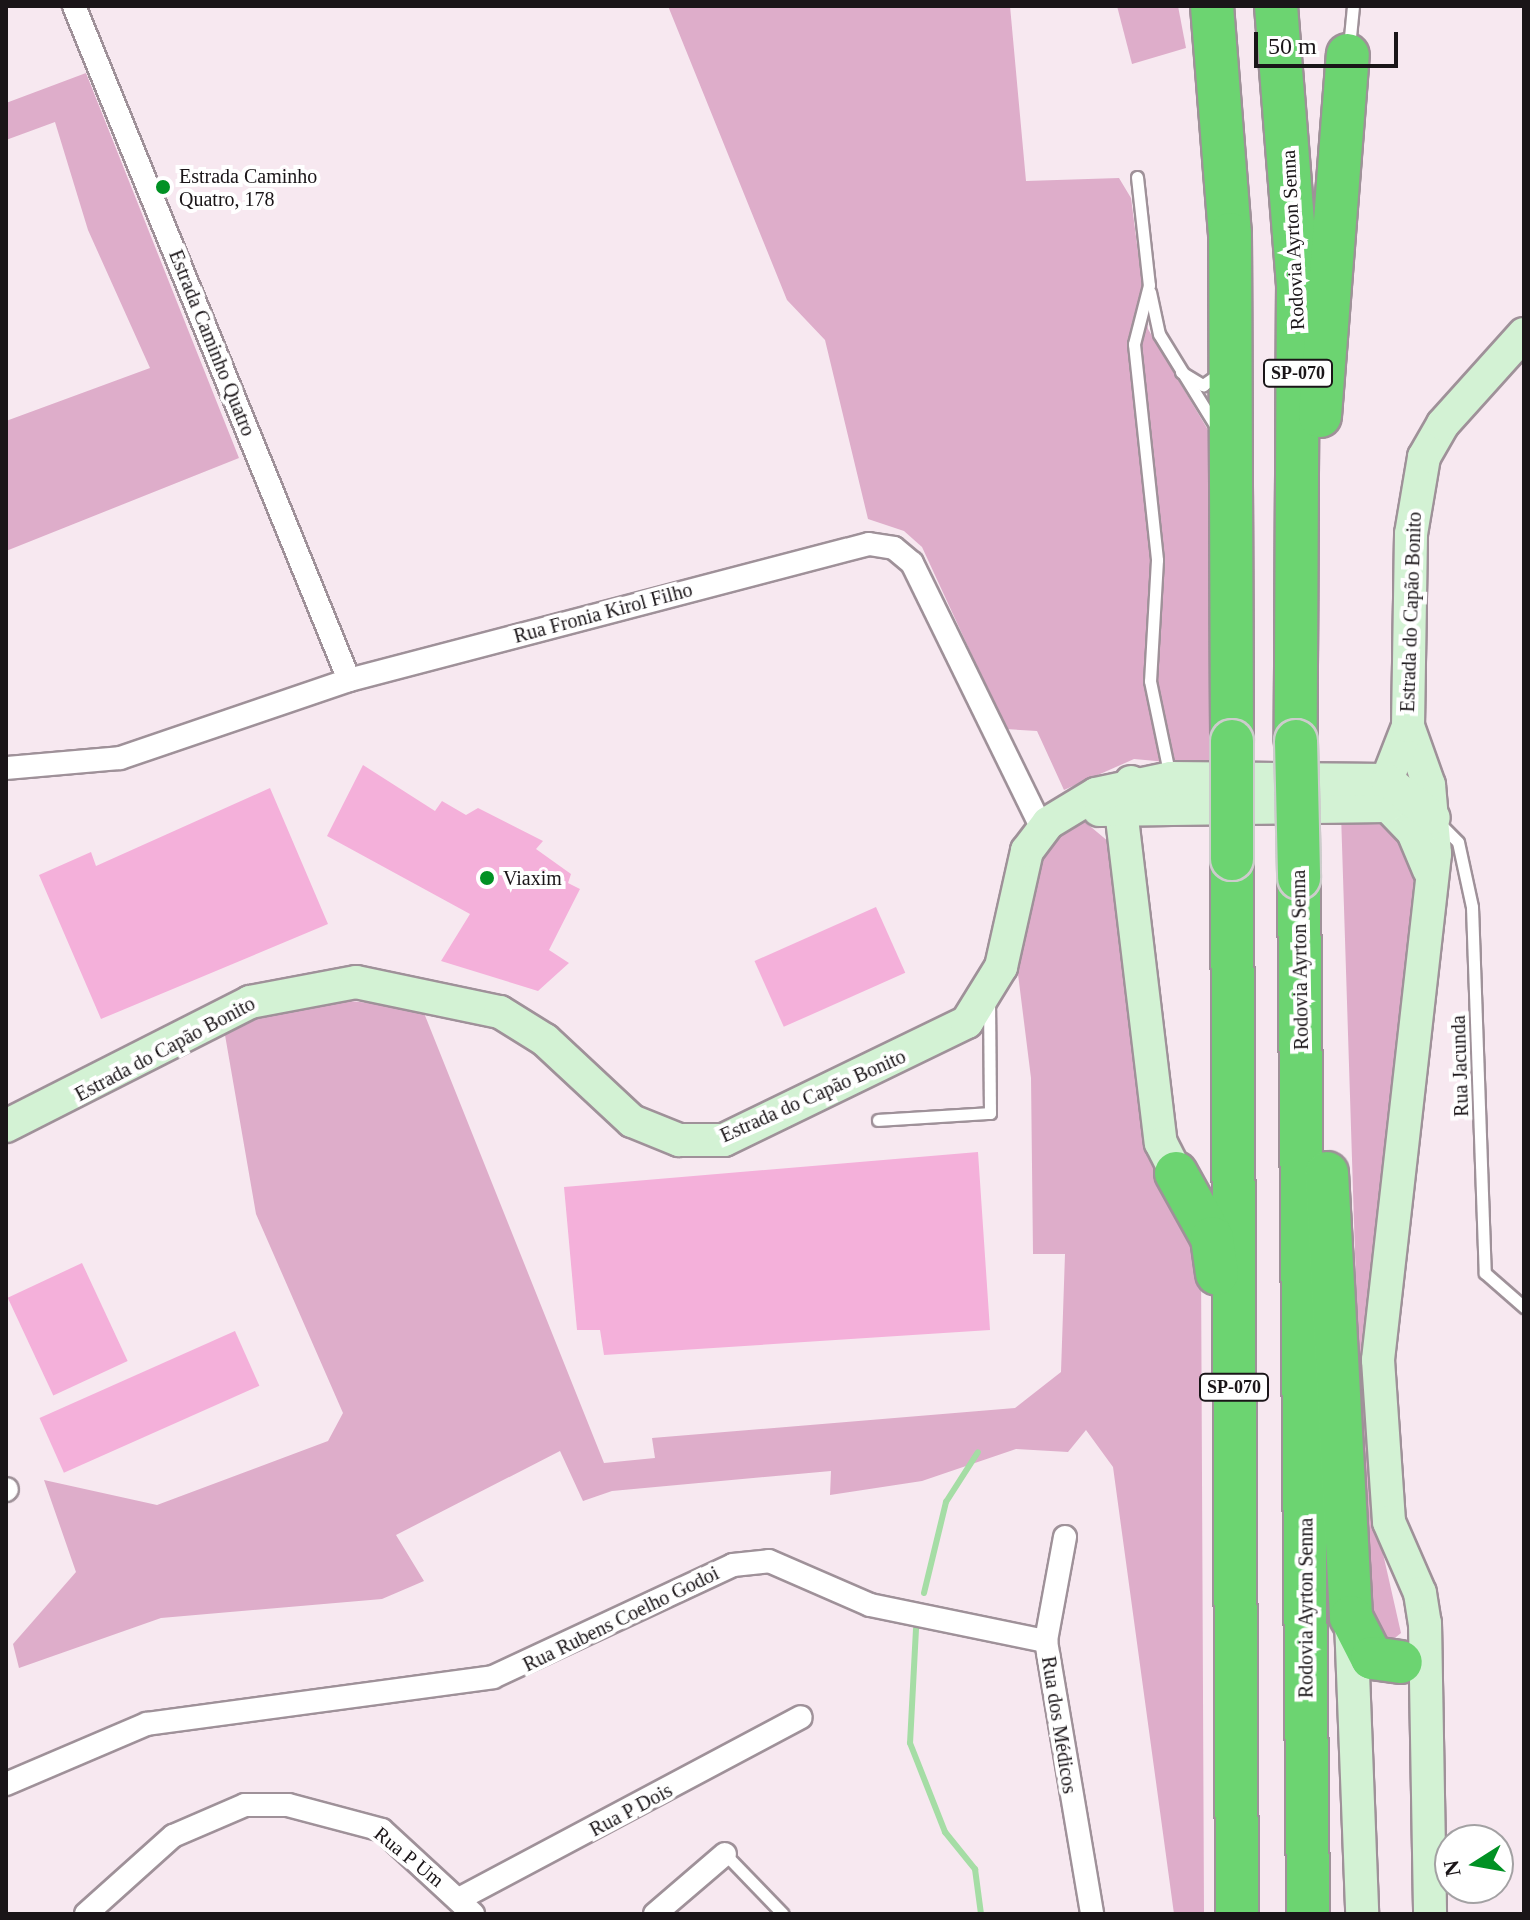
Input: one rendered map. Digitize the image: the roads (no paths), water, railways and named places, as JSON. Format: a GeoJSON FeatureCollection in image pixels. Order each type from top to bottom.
{"type":"FeatureCollection","features":[{"type":"Feature","properties":{"kind":"highway","name":"SP-070"},"geometry":{"type":"LineString","coordinates":[[1212,6],[1230,234],[1237,1914]]}},
{"type":"Feature","properties":{"kind":"highway","name":"Rodovia Ayrton Senna"},"geometry":{"type":"LineString","coordinates":[[1276,6],[1298,284],[1296,741],[1302,1075],[1308,1914]]}},
{"type":"Feature","properties":{"kind":"highway"},"geometry":{"type":"LineString","coordinates":[[1298,543],[1328,356],[1348,55]]}},
{"type":"Feature","properties":{"kind":"highway"},"geometry":{"type":"LineString","coordinates":[[1302,1075],[1322,1140],[1332,1219],[1351,1617],[1372,1658],[1401,1662]]}},
{"type":"Feature","properties":{"kind":"highway"},"geometry":{"type":"LineString","coordinates":[[1176,1173],[1191,1182],[1217,1178],[1233,1153]]}},
{"type":"Feature","properties":{"kind":"highway"},"geometry":{"type":"LineString","coordinates":[[1176,1173],[1206,1225],[1217,1274],[1222,1611],[1236,1687]]}},
{"type":"Feature","properties":{"kind":"street","name":"Estrada Caminho Quatro"},"geometry":{"type":"LineString","coordinates":[[74,6],[349,680]]}},
{"type":"Feature","properties":{"kind":"street","name":"Estrada do Capão Bonito"},"geometry":{"type":"LineString","coordinates":[[1387,793],[1408,726],[1411,534],[1424,457],[1443,424],[1524,334]]}},
{"type":"Feature","properties":{"kind":"street","name":"Rua Fronia Kirol Filho"},"geometry":{"type":"LineString","coordinates":[[6,768],[120,758],[349,680],[869,544],[894,548],[912,563],[1042,828]]}},
{"type":"Feature","properties":{"kind":"street"},"geometry":{"type":"LineString","coordinates":[[1408,726],[1434,818],[1432,885],[1378,1360],[1389,1522],[1420,1593],[1425,1623],[1430,1914]]}},
{"type":"Feature","properties":{"kind":"street"},"geometry":{"type":"LineString","coordinates":[[1129,870],[1148,825],[1173,791]]}},
{"type":"Feature","properties":{"kind":"street"},"geometry":{"type":"LineString","coordinates":[[1042,828],[1072,811],[1126,796],[1173,791],[1387,793],[1434,818]]}},
{"type":"Feature","properties":{"kind":"street"},"geometry":{"type":"LineString","coordinates":[[1387,793],[1425,851],[1432,885]]}},
{"type":"Feature","properties":{"kind":"street"},"geometry":{"type":"LineString","coordinates":[[1126,796],[1129,870],[1161,1143],[1176,1173]]}},
{"type":"Feature","properties":{"kind":"street","name":"Estrada do Capão Bonito"},"geometry":{"type":"LineString","coordinates":[[6,1126],[250,1002],[356,982],[500,1012],[545,1040],[632,1121],[679,1140],[724,1140],[935,1041],[967,1022],[988,994],[1001,967],[1027,851],[1042,828]]}},
{"type":"Feature","properties":{"kind":"street","name":"Rua dos Médicos"},"geometry":{"type":"LineString","coordinates":[[1065,1537],[1046,1641],[1092,1914]]}},
{"type":"Feature","properties":{"kind":"street","name":"Rua Rubens Coelho Godoi"},"geometry":{"type":"LineString","coordinates":[[6,1784],[147,1724],[493,1677],[733,1565],[769,1561],[870,1605],[1046,1641]]}},
{"type":"Feature","properties":{"kind":"street"},"geometry":{"type":"LineString","coordinates":[[1351,1617],[1362,1914]]}},
{"type":"Feature","properties":{"kind":"street"},"geometry":{"type":"LineString","coordinates":[[1353,1705],[1401,1662],[1425,1623]]}},
{"type":"Feature","properties":{"kind":"street","name":"Rua P Dois"},"geometry":{"type":"LineString","coordinates":[[466,1906],[801,1717]]}},
{"type":"Feature","properties":{"kind":"street","name":"Rua P Um"},"geometry":{"type":"LineString","coordinates":[[86,1914],[173,1836],[245,1805],[335,1813],[382,1830],[466,1906]]}},
{"type":"Feature","properties":{"kind":"street"},"geometry":{"type":"LineString","coordinates":[[655,1914],[725,1854]]}},
{"type":"Feature","properties":{"kind":"lane"},"geometry":{"type":"LineString","coordinates":[[1348,55],[1353,6]]}},
{"type":"Feature","properties":{"kind":"lane"},"geometry":{"type":"LineString","coordinates":[[1137,177],[1149,285],[1159,334],[1180,371],[1212,414],[1219,438],[1221,595],[1232,631]]}},
{"type":"Feature","properties":{"kind":"lane"},"geometry":{"type":"LineString","coordinates":[[1180,371],[1203,385],[1220,373],[1230,234]]}},
{"type":"Feature","properties":{"kind":"lane"},"geometry":{"type":"LineString","coordinates":[[1149,285],[1134,344],[1157,560],[1150,681],[1173,791]]}},
{"type":"Feature","properties":{"kind":"lane","name":"Rua Jacunda"},"geometry":{"type":"LineString","coordinates":[[1434,818],[1458,842],[1472,907],[1485,1273],[1524,1307]]}},
{"type":"Feature","properties":{"kind":"lane"},"geometry":{"type":"LineString","coordinates":[[878,1120],[990,1113],[988,994]]}},
{"type":"Feature","properties":{"kind":"lane"},"geometry":{"type":"LineString","coordinates":[[725,1854],[783,1914]]}},
{"type":"Feature","properties":{"kind":"waterway"},"geometry":{"type":"LineString","coordinates":[[924,1593],[946,1502],[978,1452]]}},
{"type":"Feature","properties":{"kind":"waterway"},"geometry":{"type":"LineString","coordinates":[[916,1629],[910,1743],[945,1832],[975,1869],[981,1914]]}},
{"type":"Feature","properties":{"kind":"place","name":"Estrada Caminho Quatro, 178"},"geometry":{"type":"Point","coordinates":[163,187]}},
{"type":"Feature","properties":{"kind":"place","name":"Viaxim"},"geometry":{"type":"Point","coordinates":[487,878]}}]}
